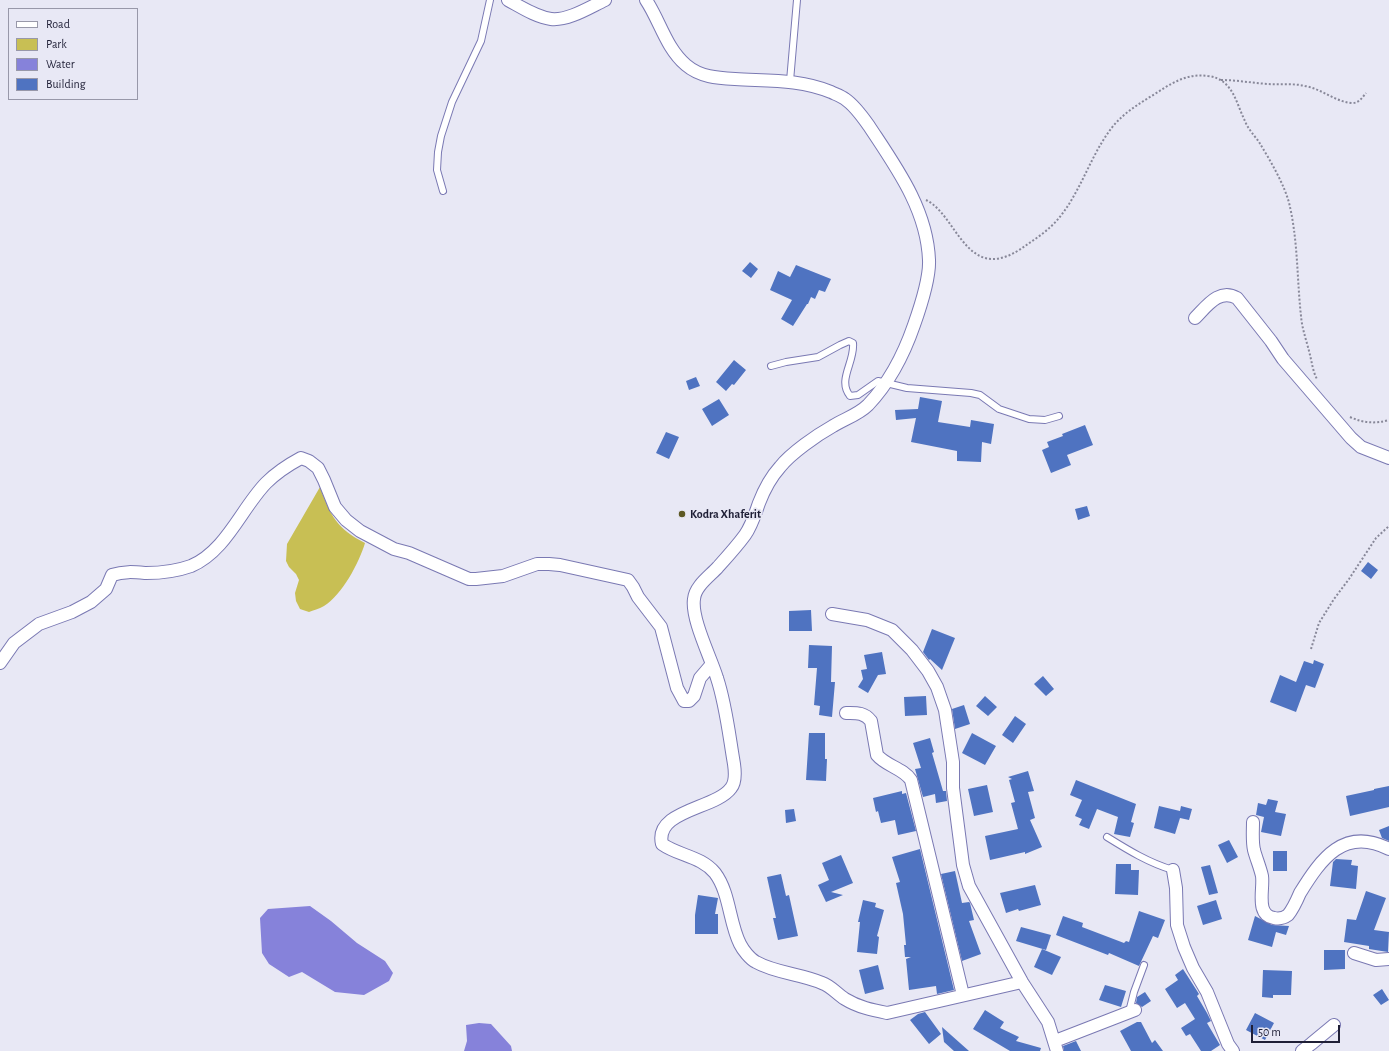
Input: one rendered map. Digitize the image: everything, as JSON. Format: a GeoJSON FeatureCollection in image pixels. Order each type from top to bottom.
{"type":"FeatureCollection","features":[{"type":"Feature","properties":{"kind":"street"},"geometry":{"type":"LineString","coordinates":[[508,0],[532,13],[552,19],[559,19],[578,13],[605,0]]}},
{"type":"Feature","properties":{"kind":"street"},"geometry":{"type":"LineString","coordinates":[[646,0],[668,43],[677,56],[687,66],[700,74],[717,78],[790,81],[810,84],[844,98],[866,122],[913,197],[926,233],[929,263],[919,311],[911,333],[902,357],[884,383],[868,405],[858,413],[834,425],[816,437],[781,465],[770,481],[753,522],[745,535],[722,563],[698,588],[694,597],[696,617],[721,690],[735,773],[732,787],[726,793],[673,819],[662,830],[662,844],[669,849],[698,860],[714,873],[725,894],[740,945],[755,961],[824,984],[845,999],[860,1007],[888,1013],[1022,982]]}},
{"type":"Feature","properties":{"kind":"street"},"geometry":{"type":"LineString","coordinates":[[1195,318],[1218,297],[1224,294],[1230,294],[1237,298],[1271,341],[1283,359],[1351,438],[1361,447],[1389,458]]}},
{"type":"Feature","properties":{"kind":"street"},"geometry":{"type":"LineString","coordinates":[[0,663],[14,643],[39,624],[72,612],[91,602],[106,589],[112,575],[120,572],[147,573],[172,571],[191,566],[206,556],[217,547],[265,484],[278,472],[301,458],[310,461],[318,468],[335,507],[346,520],[360,531],[394,550],[409,552],[469,579],[476,580],[502,576],[537,564],[549,564],[560,565],[628,580],[638,597],[661,627],[677,688],[684,701],[689,701],[694,696],[700,678],[712,664]]}},
{"type":"Feature","properties":{"kind":"street"},"geometry":{"type":"LineString","coordinates":[[832,614],[867,620],[892,630],[912,650],[928,671],[937,687],[945,710],[953,762],[953,788],[965,872],[969,886],[1022,982],[1048,1022],[1056,1046],[1132,1011]]}},
{"type":"Feature","properties":{"kind":"street"},"geometry":{"type":"LineString","coordinates":[[846,713],[861,714],[868,717],[871,721],[877,755],[880,759],[907,774],[912,780],[963,995]]}},
{"type":"Feature","properties":{"kind":"street"},"geometry":{"type":"LineString","coordinates":[[1253,822],[1254,849],[1262,877],[1261,906],[1266,914],[1272,918],[1280,919],[1288,915],[1310,878],[1333,850],[1342,845],[1353,842],[1366,842],[1381,845],[1389,849]]}},
{"type":"Feature","properties":{"kind":"street"},"geometry":{"type":"LineString","coordinates":[[1173,870],[1176,888],[1177,925],[1184,947],[1193,968],[1207,992],[1228,1044],[1233,1051]]}},
{"type":"Feature","properties":{"kind":"street"},"geometry":{"type":"LineString","coordinates":[[1354,953],[1376,960],[1389,960]]}},
{"type":"Feature","properties":{"kind":"street"},"geometry":{"type":"LineString","coordinates":[[1302,1051],[1334,1025]]}},
{"type":"Feature","properties":{"kind":"lane"},"geometry":{"type":"LineString","coordinates":[[443,191],[437,170],[441,136],[452,102],[481,42],[490,0]]}},
{"type":"Feature","properties":{"kind":"lane"},"geometry":{"type":"LineString","coordinates":[[790,81],[797,0]]}},
{"type":"Feature","properties":{"kind":"lane"},"geometry":{"type":"LineString","coordinates":[[771,366],[818,357],[849,341],[853,343],[854,352],[844,386],[850,396],[858,395],[878,381],[907,388],[980,395],[998,409],[1029,419],[1045,420],[1059,416]]}},
{"type":"Feature","properties":{"kind":"lane"},"geometry":{"type":"LineString","coordinates":[[1107,837],[1127,850],[1159,866],[1173,870]]}},
{"type":"Feature","properties":{"kind":"lane"},"geometry":{"type":"LineString","coordinates":[[1132,1011],[1134,992],[1144,965]]}},
{"type":"Feature","properties":{"kind":"path"},"geometry":{"type":"LineString","coordinates":[[913,197],[921,197],[929,201],[968,247],[976,254],[984,258],[996,260],[1005,257],[1017,252],[1032,242],[1058,219],[1070,202],[1107,135],[1123,116],[1164,88],[1187,77],[1199,75],[1211,76],[1220,80],[1230,88],[1237,99],[1245,121],[1260,144],[1281,181],[1286,193],[1290,207],[1296,244],[1301,318],[1315,376],[1319,382]]}},
{"type":"Feature","properties":{"kind":"path"},"geometry":{"type":"LineString","coordinates":[[1220,80],[1238,80],[1259,84],[1292,84],[1305,86],[1316,89],[1336,100],[1353,103],[1362,99],[1366,93]]}},
{"type":"Feature","properties":{"kind":"path"},"geometry":{"type":"LineString","coordinates":[[1349,416],[1364,422],[1373,423],[1389,420]]}},
{"type":"Feature","properties":{"kind":"path"},"geometry":{"type":"LineString","coordinates":[[1311,649],[1319,623],[1334,599],[1376,538],[1389,526]]}},
{"type":"Feature","properties":{"kind":"green space"},"geometry":{"type":"Polygon","coordinates":[[[320,487],[327,506],[341,527],[355,538],[365,543],[359,560],[343,587],[331,601],[320,608],[309,612],[300,609],[296,601],[295,593],[299,580],[286,561],[287,544],[320,487]]]}},
{"type":"Feature","properties":{"kind":"water"},"geometry":{"type":"Polygon","coordinates":[[[310,906],[331,921],[357,943],[385,961],[393,973],[389,981],[364,995],[335,992],[302,972],[289,977],[269,964],[262,953],[260,918],[268,909],[310,906]]]}},
{"type":"Feature","properties":{"kind":"water"},"geometry":{"type":"Polygon","coordinates":[[[479,1023],[491,1024],[511,1046],[512,1051],[464,1051],[467,1041],[466,1025],[479,1023]]]}},
{"type":"Feature","properties":{"kind":"building"},"geometry":{"type":"Polygon","coordinates":[[[750,262],[758,269],[751,278],[742,271],[750,262]]]}},
{"type":"Feature","properties":{"kind":"building"},"geometry":{"type":"Polygon","coordinates":[[[796,265],[831,279],[825,292],[819,290],[815,299],[811,297],[793,326],[781,319],[792,300],[770,290],[778,271],[790,277],[796,265]]]}},
{"type":"Feature","properties":{"kind":"building"},"geometry":{"type":"Polygon","coordinates":[[[734,360],[746,370],[734,385],[732,384],[726,391],[716,382],[734,360]]]}},
{"type":"Feature","properties":{"kind":"building"},"geometry":{"type":"Polygon","coordinates":[[[696,377],[700,386],[689,390],[686,381],[696,377]]]}},
{"type":"Feature","properties":{"kind":"building"},"geometry":{"type":"Polygon","coordinates":[[[920,397],[942,401],[938,422],[970,427],[971,420],[994,424],[991,444],[982,442],[981,462],[957,461],[957,451],[911,442],[916,418],[896,420],[895,410],[918,409],[920,397]]]}},
{"type":"Feature","properties":{"kind":"building"},"geometry":{"type":"Polygon","coordinates":[[[719,399],[729,415],[712,426],[702,409],[719,399]]]}},
{"type":"Feature","properties":{"kind":"building"},"geometry":{"type":"Polygon","coordinates":[[[1085,425],[1093,445],[1067,455],[1071,465],[1051,473],[1042,450],[1049,447],[1047,442],[1085,425]]]}},
{"type":"Feature","properties":{"kind":"building"},"geometry":{"type":"Polygon","coordinates":[[[666,432],[679,437],[669,459],[656,453],[666,432]]]}},
{"type":"Feature","properties":{"kind":"building"},"geometry":{"type":"Polygon","coordinates":[[[1087,506],[1090,516],[1078,520],[1075,509],[1087,506]]]}},
{"type":"Feature","properties":{"kind":"building"},"geometry":{"type":"Polygon","coordinates":[[[1368,562],[1378,570],[1371,579],[1361,571],[1368,562]]]}},
{"type":"Feature","properties":{"kind":"building"},"geometry":{"type":"Polygon","coordinates":[[[811,610],[812,631],[789,631],[789,611],[811,610]]]}},
{"type":"Feature","properties":{"kind":"building"},"geometry":{"type":"Polygon","coordinates":[[[932,629],[955,638],[942,670],[930,659],[929,660],[923,652],[932,629]]]}},
{"type":"Feature","properties":{"kind":"building"},"geometry":{"type":"Polygon","coordinates":[[[809,645],[832,646],[831,682],[835,682],[832,717],[819,715],[820,706],[814,705],[817,668],[808,668],[809,645]]]}},
{"type":"Feature","properties":{"kind":"building"},"geometry":{"type":"Polygon","coordinates":[[[882,652],[886,674],[878,675],[868,693],[858,687],[863,679],[861,670],[867,669],[864,655],[882,652]]]}},
{"type":"Feature","properties":{"kind":"building"},"geometry":{"type":"Polygon","coordinates":[[[1314,660],[1324,664],[1315,688],[1306,685],[1296,712],[1270,702],[1280,675],[1296,682],[1304,661],[1313,664],[1314,660]]]}},
{"type":"Feature","properties":{"kind":"building"},"geometry":{"type":"Polygon","coordinates":[[[1043,676],[1054,689],[1046,696],[1034,684],[1043,676]]]}},
{"type":"Feature","properties":{"kind":"building"},"geometry":{"type":"Polygon","coordinates":[[[926,696],[927,715],[905,716],[904,697],[926,696]]]}},
{"type":"Feature","properties":{"kind":"building"},"geometry":{"type":"Polygon","coordinates":[[[985,696],[997,707],[988,716],[976,706],[985,696]]]}},
{"type":"Feature","properties":{"kind":"building"},"geometry":{"type":"Polygon","coordinates":[[[964,705],[970,724],[955,729],[952,709],[964,705]]]}},
{"type":"Feature","properties":{"kind":"building"},"geometry":{"type":"Polygon","coordinates":[[[1015,716],[1026,724],[1013,743],[1002,735],[1015,716]]]}},
{"type":"Feature","properties":{"kind":"building"},"geometry":{"type":"Polygon","coordinates":[[[809,733],[825,733],[825,759],[827,759],[826,781],[806,780],[809,733]]]}},
{"type":"Feature","properties":{"kind":"building"},"geometry":{"type":"Polygon","coordinates":[[[972,733],[996,746],[985,765],[962,753],[972,733]]]}},
{"type":"Feature","properties":{"kind":"building"},"geometry":{"type":"Polygon","coordinates":[[[930,738],[934,752],[932,753],[943,791],[946,791],[947,801],[936,803],[935,794],[923,797],[915,769],[921,768],[913,743],[930,738]]]}},
{"type":"Feature","properties":{"kind":"building"},"geometry":{"type":"Polygon","coordinates":[[[1028,771],[1034,791],[1028,792],[1035,818],[1030,820],[1042,847],[1025,854],[1025,852],[990,860],[985,836],[1018,829],[1011,803],[1015,802],[1009,780],[1012,779],[1008,777],[1028,771]]]}},
{"type":"Feature","properties":{"kind":"building"},"geometry":{"type":"Polygon","coordinates":[[[1076,780],[1136,804],[1131,822],[1134,823],[1130,837],[1114,834],[1118,817],[1097,809],[1089,829],[1079,825],[1082,819],[1075,816],[1082,800],[1070,795],[1076,780]]]}},
{"type":"Feature","properties":{"kind":"building"},"geometry":{"type":"Polygon","coordinates":[[[987,785],[993,812],[974,816],[968,789],[987,785]]]}},
{"type":"Feature","properties":{"kind":"building"},"geometry":{"type":"Polygon","coordinates":[[[1389,786],[1389,807],[1350,816],[1346,796],[1389,786]]]}},
{"type":"Feature","properties":{"kind":"building"},"geometry":{"type":"Polygon","coordinates":[[[902,791],[902,794],[906,793],[916,831],[898,835],[895,820],[881,823],[878,811],[876,812],[873,798],[902,791]]]}},
{"type":"Feature","properties":{"kind":"building"},"geometry":{"type":"Polygon","coordinates":[[[1268,799],[1278,801],[1275,812],[1286,814],[1281,836],[1261,832],[1264,817],[1256,815],[1258,803],[1266,805],[1268,799]]]}},
{"type":"Feature","properties":{"kind":"building"},"geometry":{"type":"Polygon","coordinates":[[[1159,806],[1180,811],[1181,806],[1192,809],[1189,820],[1180,818],[1175,834],[1154,828],[1159,806]]]}},
{"type":"Feature","properties":{"kind":"building"},"geometry":{"type":"Polygon","coordinates":[[[794,809],[796,821],[786,823],[785,810],[794,809]]]}},
{"type":"Feature","properties":{"kind":"building"},"geometry":{"type":"Polygon","coordinates":[[[1389,826],[1389,841],[1382,838],[1379,830],[1389,826]]]}},
{"type":"Feature","properties":{"kind":"building"},"geometry":{"type":"Polygon","coordinates":[[[1229,840],[1238,857],[1227,863],[1218,845],[1229,840]]]}},
{"type":"Feature","properties":{"kind":"building"},"geometry":{"type":"Polygon","coordinates":[[[920,849],[954,990],[937,994],[936,986],[909,990],[906,959],[911,957],[905,957],[904,945],[906,945],[903,914],[896,883],[900,882],[892,857],[920,849]]]}},
{"type":"Feature","properties":{"kind":"building"},"geometry":{"type":"Polygon","coordinates":[[[1273,851],[1287,851],[1287,871],[1273,871],[1273,851]]]}},
{"type":"Feature","properties":{"kind":"building"},"geometry":{"type":"Polygon","coordinates":[[[841,855],[853,883],[831,892],[843,895],[826,902],[818,885],[829,880],[822,863],[841,855]]]}},
{"type":"Feature","properties":{"kind":"building"},"geometry":{"type":"Polygon","coordinates":[[[1336,859],[1352,860],[1351,865],[1358,866],[1356,889],[1330,886],[1333,862],[1336,859]]]}},
{"type":"Feature","properties":{"kind":"building"},"geometry":{"type":"Polygon","coordinates":[[[1116,864],[1131,864],[1131,870],[1139,870],[1138,895],[1115,894],[1116,864]]]}},
{"type":"Feature","properties":{"kind":"building"},"geometry":{"type":"Polygon","coordinates":[[[1210,865],[1218,893],[1209,895],[1201,867],[1210,865]]]}},
{"type":"Feature","properties":{"kind":"building"},"geometry":{"type":"Polygon","coordinates":[[[955,871],[962,903],[970,903],[974,920],[969,921],[981,954],[962,961],[941,874],[955,871]]]}},
{"type":"Feature","properties":{"kind":"building"},"geometry":{"type":"Polygon","coordinates":[[[781,874],[786,896],[789,895],[798,936],[778,940],[773,918],[776,918],[767,877],[781,874]]]}},
{"type":"Feature","properties":{"kind":"building"},"geometry":{"type":"Polygon","coordinates":[[[1035,885],[1041,905],[1019,911],[1018,909],[1006,913],[1000,893],[1035,885]]]}},
{"type":"Feature","properties":{"kind":"building"},"geometry":{"type":"Polygon","coordinates":[[[1366,891],[1386,898],[1374,930],[1389,932],[1388,952],[1369,949],[1369,946],[1344,942],[1347,919],[1356,920],[1366,891]]]}},
{"type":"Feature","properties":{"kind":"building"},"geometry":{"type":"Polygon","coordinates":[[[698,895],[718,898],[715,914],[718,914],[718,934],[695,934],[695,915],[698,895]]]}},
{"type":"Feature","properties":{"kind":"building"},"geometry":{"type":"Polygon","coordinates":[[[863,900],[876,903],[875,907],[884,910],[877,936],[879,937],[877,954],[857,952],[860,922],[858,922],[863,900]]]}},
{"type":"Feature","properties":{"kind":"building"},"geometry":{"type":"Polygon","coordinates":[[[1216,900],[1222,919],[1203,925],[1197,906],[1216,900]]]}},
{"type":"Feature","properties":{"kind":"building"},"geometry":{"type":"Polygon","coordinates":[[[1139,911],[1165,920],[1158,938],[1153,936],[1139,966],[1109,953],[1108,955],[1056,935],[1063,916],[1083,923],[1082,927],[1124,943],[1126,941],[1129,942],[1139,911]]]}},
{"type":"Feature","properties":{"kind":"building"},"geometry":{"type":"Polygon","coordinates":[[[1255,916],[1272,925],[1289,926],[1286,935],[1276,932],[1272,947],[1248,940],[1255,916]]]}},
{"type":"Feature","properties":{"kind":"building"},"geometry":{"type":"Polygon","coordinates":[[[1021,927],[1051,935],[1046,950],[1016,941],[1021,927]]]}},
{"type":"Feature","properties":{"kind":"building"},"geometry":{"type":"Polygon","coordinates":[[[1042,949],[1061,957],[1052,975],[1034,967],[1042,949]]]}},
{"type":"Feature","properties":{"kind":"building"},"geometry":{"type":"Polygon","coordinates":[[[1324,950],[1345,950],[1345,969],[1324,970],[1324,950]]]}},
{"type":"Feature","properties":{"kind":"building"},"geometry":{"type":"Polygon","coordinates":[[[878,965],[884,989],[865,994],[859,970],[878,965]]]}},
{"type":"Feature","properties":{"kind":"building"},"geometry":{"type":"Polygon","coordinates":[[[1183,969],[1199,994],[1197,996],[1211,1021],[1207,1023],[1220,1045],[1211,1051],[1201,1051],[1190,1034],[1186,1036],[1181,1028],[1195,1019],[1185,1003],[1177,1008],[1165,989],[1178,980],[1175,975],[1183,969]]]}},
{"type":"Feature","properties":{"kind":"building"},"geometry":{"type":"Polygon","coordinates":[[[1263,970],[1292,971],[1291,995],[1273,995],[1273,998],[1262,997],[1263,970]]]}},
{"type":"Feature","properties":{"kind":"building"},"geometry":{"type":"Polygon","coordinates":[[[1105,985],[1126,991],[1121,1007],[1099,1000],[1105,985]]]}},
{"type":"Feature","properties":{"kind":"building"},"geometry":{"type":"Polygon","coordinates":[[[1382,989],[1389,1000],[1381,1005],[1373,995],[1382,989]]]}},
{"type":"Feature","properties":{"kind":"building"},"geometry":{"type":"Polygon","coordinates":[[[1145,992],[1151,1001],[1142,1007],[1136,1003],[1137,997],[1145,992]]]}},
{"type":"Feature","properties":{"kind":"building"},"geometry":{"type":"Polygon","coordinates":[[[985,1010],[1004,1022],[1000,1028],[1019,1037],[1016,1041],[1041,1048],[1040,1051],[1010,1051],[973,1029],[985,1010]]]}},
{"type":"Feature","properties":{"kind":"building"},"geometry":{"type":"Polygon","coordinates":[[[925,1012],[941,1034],[929,1044],[910,1020],[918,1014],[925,1012]]]}},
{"type":"Feature","properties":{"kind":"building"},"geometry":{"type":"Polygon","coordinates":[[[1255,1013],[1274,1023],[1265,1040],[1246,1030],[1255,1013]]]}},
{"type":"Feature","properties":{"kind":"building"},"geometry":{"type":"Polygon","coordinates":[[[1137,1022],[1141,1022],[1152,1043],[1155,1040],[1163,1051],[1131,1051],[1120,1031],[1137,1022]]]}},
{"type":"Feature","properties":{"kind":"building"},"geometry":{"type":"Polygon","coordinates":[[[942,1027],[969,1051],[954,1051],[944,1042],[942,1027]]]}},
{"type":"Feature","properties":{"kind":"building"},"geometry":{"type":"Polygon","coordinates":[[[1076,1041],[1081,1051],[1064,1051],[1063,1046],[1076,1041]]]}},
{"type":"Feature","properties":{"kind":"place","name":"Kodra Xhaferit"},"geometry":{"type":"Point","coordinates":[682,514]}}]}
